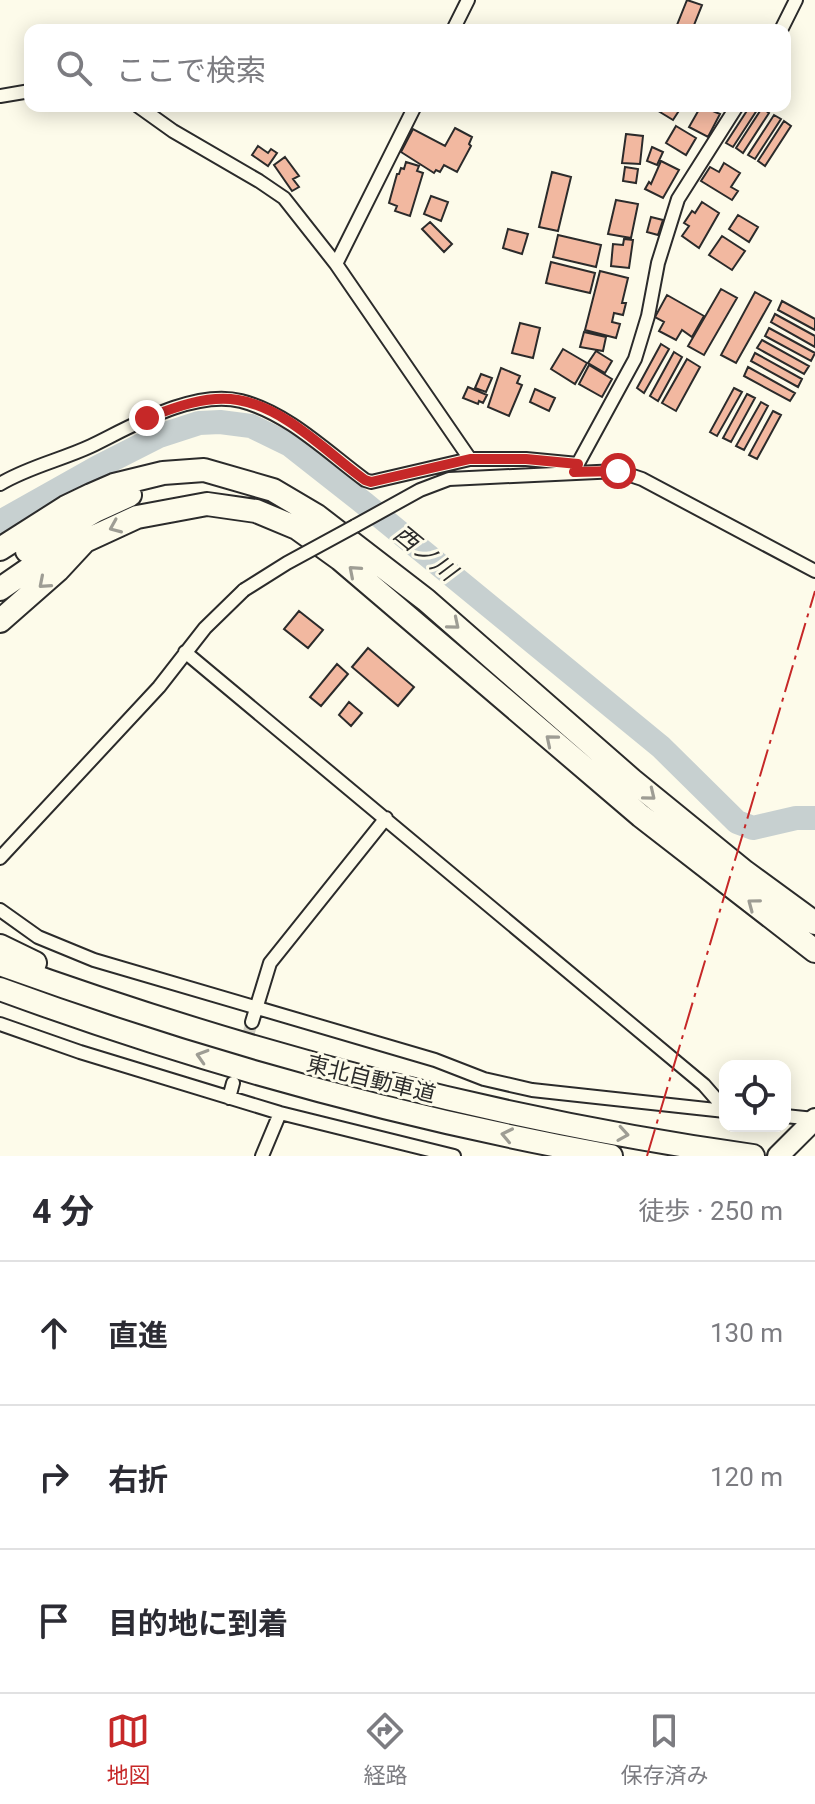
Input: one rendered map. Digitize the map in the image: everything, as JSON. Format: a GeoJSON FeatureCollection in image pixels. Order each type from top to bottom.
{"type":"FeatureCollection","features":[{"type":"Feature","properties":{"kind":"highway"},"geometry":{"type":"LineString","coordinates":[[0,549],[66,507],[114,485],[163,473],[204,470],[273,490],[351,540],[482,647],[632,780],[745,872],[815,923]]}},
{"type":"Feature","properties":{"kind":"highway"},"geometry":{"type":"LineString","coordinates":[[0,570],[64,528],[121,498],[170,484],[227,476]]}},
{"type":"Feature","properties":{"kind":"highway"},"geometry":{"type":"LineString","coordinates":[[0,589],[58,549],[85,541],[137,517],[207,504],[256,511],[297,528],[340,559],[641,816],[815,951]]}},
{"type":"Feature","properties":{"kind":"highway"},"geometry":{"type":"LineString","coordinates":[[0,621],[58,570],[85,541]]}},
{"type":"Feature","properties":{"kind":"highway"},"geometry":{"type":"LineString","coordinates":[[0,946],[28,961],[301,1062]]}},
{"type":"Feature","properties":{"kind":"highway","name":"東北自動車道"},"geometry":{"type":"LineString","coordinates":[[0,964],[129,1009],[301,1062],[457,1101],[751,1156]]}},
{"type":"Feature","properties":{"kind":"highway","name":"東北自動車道"},"geometry":{"type":"LineString","coordinates":[[0,989],[116,1029],[350,1100],[611,1156]]}},
{"type":"Feature","properties":{"kind":"highway"},"geometry":{"type":"LineString","coordinates":[[0,999],[116,1029]]}},
{"type":"Feature","properties":{"kind":"main road"},"geometry":{"type":"LineString","coordinates":[[778,1156],[815,1119]]}},
{"type":"Feature","properties":{"kind":"street"},"geometry":{"type":"LineString","coordinates":[[456,24],[468,0]]}},
{"type":"Feature","properties":{"kind":"street"},"geometry":{"type":"LineString","coordinates":[[784,24],[796,0]]}},
{"type":"Feature","properties":{"kind":"street"},"geometry":{"type":"LineString","coordinates":[[0,96],[24,92]]}},
{"type":"Feature","properties":{"kind":"street"},"geometry":{"type":"LineString","coordinates":[[146,112],[284,198],[336,264],[470,459]]}},
{"type":"Feature","properties":{"kind":"street"},"geometry":{"type":"LineString","coordinates":[[336,264],[412,112]]}},
{"type":"Feature","properties":{"kind":"street"},"geometry":{"type":"LineString","coordinates":[[0,858],[159,687],[185,652],[244,590],[420,490],[449,479],[540,477],[576,468],[635,359],[648,316],[658,263],[678,199],[733,112]]}},
{"type":"Feature","properties":{"kind":"street"},"geometry":{"type":"LineString","coordinates":[[2,478],[79,452],[156,415],[212,399],[239,400],[274,414],[371,482],[470,459],[526,459],[576,468],[618,471],[632,475],[815,571]]}},
{"type":"Feature","properties":{"kind":"street"},"geometry":{"type":"LineString","coordinates":[[185,652],[704,1085],[719,1103]]}},
{"type":"Feature","properties":{"kind":"street"},"geometry":{"type":"LineString","coordinates":[[252,1022],[270,963],[386,818]]}},
{"type":"Feature","properties":{"kind":"street"},"geometry":{"type":"LineString","coordinates":[[0,910],[38,937],[94,960],[435,1060],[484,1079],[532,1090],[719,1109]]}},
{"type":"Feature","properties":{"kind":"street"},"geometry":{"type":"LineString","coordinates":[[0,1024],[80,1052],[280,1113],[454,1156]]}},
{"type":"Feature","properties":{"kind":"street"},"geometry":{"type":"LineString","coordinates":[[229,1098],[233,1083]]}},
{"type":"Feature","properties":{"kind":"street"},"geometry":{"type":"LineString","coordinates":[[262,1156],[280,1113]]}},
{"type":"Feature","properties":{"kind":"street"},"geometry":{"type":"LineString","coordinates":[[791,1117],[815,1119]]}},
{"type":"Feature","properties":{"kind":"building"},"geometry":{"type":"Polygon","coordinates":[[[687,0],[702,5],[694,24],[677,24],[687,0]]]}},
{"type":"Feature","properties":{"kind":"building"},"geometry":{"type":"Polygon","coordinates":[[[660,112],[678,112],[673,120],[660,112]]]}},
{"type":"Feature","properties":{"kind":"building"},"geometry":{"type":"Polygon","coordinates":[[[698,112],[720,114],[708,137],[689,127],[698,112]]]}},
{"type":"Feature","properties":{"kind":"building"},"geometry":{"type":"Polygon","coordinates":[[[746,112],[756,112],[733,147],[726,143],[746,112]]]}},
{"type":"Feature","properties":{"kind":"building"},"geometry":{"type":"Polygon","coordinates":[[[759,112],[769,113],[743,153],[736,148],[759,112]]]}},
{"type":"Feature","properties":{"kind":"building"},"geometry":{"type":"Polygon","coordinates":[[[774,115],[781,119],[755,159],[748,155],[774,115]]]}},
{"type":"Feature","properties":{"kind":"building"},"geometry":{"type":"Polygon","coordinates":[[[784,121],[791,126],[765,166],[758,161],[784,121]]]}},
{"type":"Feature","properties":{"kind":"building"},"geometry":{"type":"Polygon","coordinates":[[[676,126],[696,138],[686,155],[666,143],[676,126]]]}},
{"type":"Feature","properties":{"kind":"building"},"geometry":{"type":"Polygon","coordinates":[[[455,128],[472,137],[471,146],[457,172],[444,165],[440,172],[436,170],[434,173],[401,152],[413,129],[445,146],[455,128]]]}},
{"type":"Feature","properties":{"kind":"building"},"geometry":{"type":"Polygon","coordinates":[[[626,134],[643,136],[640,164],[622,163],[626,134]]]}},
{"type":"Feature","properties":{"kind":"building"},"geometry":{"type":"Polygon","coordinates":[[[258,146],[268,153],[271,149],[277,153],[268,166],[252,155],[258,146]]]}},
{"type":"Feature","properties":{"kind":"building"},"geometry":{"type":"Polygon","coordinates":[[[652,147],[663,152],[657,165],[647,161],[652,147]]]}},
{"type":"Feature","properties":{"kind":"building"},"geometry":{"type":"Polygon","coordinates":[[[285,157],[299,176],[293,179],[299,187],[292,191],[274,165],[285,157]]]}},
{"type":"Feature","properties":{"kind":"building"},"geometry":{"type":"Polygon","coordinates":[[[661,161],[679,170],[663,198],[645,189],[649,182],[651,184],[661,161]]]}},
{"type":"Feature","properties":{"kind":"building"},"geometry":{"type":"Polygon","coordinates":[[[406,162],[419,166],[417,171],[423,173],[410,216],[395,211],[397,206],[389,203],[397,174],[401,168],[404,169],[406,162]]]}},
{"type":"Feature","properties":{"kind":"building"},"geometry":{"type":"Polygon","coordinates":[[[724,163],[740,173],[731,187],[738,191],[732,200],[701,181],[710,167],[719,172],[724,163]]]}},
{"type":"Feature","properties":{"kind":"building"},"geometry":{"type":"Polygon","coordinates":[[[625,167],[638,169],[636,183],[623,181],[625,167]]]}},
{"type":"Feature","properties":{"kind":"building"},"geometry":{"type":"Polygon","coordinates":[[[552,172],[571,177],[558,231],[539,227],[552,172]]]}},
{"type":"Feature","properties":{"kind":"building"},"geometry":{"type":"Polygon","coordinates":[[[431,196],[448,202],[441,221],[424,214],[431,196]]]}},
{"type":"Feature","properties":{"kind":"building"},"geometry":{"type":"Polygon","coordinates":[[[616,200],[638,204],[631,238],[608,234],[616,200]]]}},
{"type":"Feature","properties":{"kind":"building"},"geometry":{"type":"Polygon","coordinates":[[[702,202],[719,213],[699,248],[682,236],[689,226],[684,223],[702,202]]]}},
{"type":"Feature","properties":{"kind":"building"},"geometry":{"type":"Polygon","coordinates":[[[738,215],[758,227],[749,242],[729,229],[738,215]]]}},
{"type":"Feature","properties":{"kind":"building"},"geometry":{"type":"Polygon","coordinates":[[[651,217],[663,220],[658,235],[647,232],[651,217]]]}},
{"type":"Feature","properties":{"kind":"building"},"geometry":{"type":"Polygon","coordinates":[[[430,222],[452,244],[444,252],[422,229],[430,222]]]}},
{"type":"Feature","properties":{"kind":"building"},"geometry":{"type":"Polygon","coordinates":[[[508,229],[528,234],[522,254],[503,248],[508,229]]]}},
{"type":"Feature","properties":{"kind":"building"},"geometry":{"type":"Polygon","coordinates":[[[558,235],[601,245],[596,267],[553,257],[558,235]]]}},
{"type":"Feature","properties":{"kind":"building"},"geometry":{"type":"Polygon","coordinates":[[[722,236],[745,251],[732,270],[709,255],[722,236]]]}},
{"type":"Feature","properties":{"kind":"building"},"geometry":{"type":"Polygon","coordinates":[[[624,239],[633,240],[629,268],[611,266],[613,244],[623,245],[624,239]]]}},
{"type":"Feature","properties":{"kind":"building"},"geometry":{"type":"Polygon","coordinates":[[[551,262],[595,273],[590,293],[546,283],[551,262]]]}},
{"type":"Feature","properties":{"kind":"building"},"geometry":{"type":"Polygon","coordinates":[[[600,271],[628,278],[622,303],[626,303],[623,315],[614,313],[612,322],[620,324],[616,338],[585,330],[600,271]]]}},
{"type":"Feature","properties":{"kind":"building"},"geometry":{"type":"Polygon","coordinates":[[[721,289],[737,298],[704,355],[688,346],[721,289]]]}},
{"type":"Feature","properties":{"kind":"building"},"geometry":{"type":"Polygon","coordinates":[[[755,292],[771,301],[736,363],[721,355],[755,292]]]}},
{"type":"Feature","properties":{"kind":"building"},"geometry":{"type":"Polygon","coordinates":[[[667,295],[704,316],[692,337],[682,330],[676,340],[659,331],[664,322],[655,317],[667,295]]]}},
{"type":"Feature","properties":{"kind":"building"},"geometry":{"type":"Polygon","coordinates":[[[782,301],[815,319],[815,330],[778,310],[782,301]]]}},
{"type":"Feature","properties":{"kind":"building"},"geometry":{"type":"Polygon","coordinates":[[[775,314],[815,336],[815,347],[771,322],[775,314]]]}},
{"type":"Feature","properties":{"kind":"building"},"geometry":{"type":"Polygon","coordinates":[[[520,323],[540,328],[533,358],[512,353],[520,323]]]}},
{"type":"Feature","properties":{"kind":"building"},"geometry":{"type":"Polygon","coordinates":[[[769,328],[815,353],[811,361],[765,336],[769,328]]]}},
{"type":"Feature","properties":{"kind":"building"},"geometry":{"type":"Polygon","coordinates":[[[584,332],[606,337],[603,351],[580,347],[584,332]]]}},
{"type":"Feature","properties":{"kind":"building"},"geometry":{"type":"Polygon","coordinates":[[[762,340],[809,366],[804,374],[757,348],[762,340]]]}},
{"type":"Feature","properties":{"kind":"building"},"geometry":{"type":"Polygon","coordinates":[[[661,344],[669,349],[644,393],[637,388],[661,344]]]}},
{"type":"Feature","properties":{"kind":"building"},"geometry":{"type":"Polygon","coordinates":[[[563,349],[587,363],[575,384],[551,369],[563,349]]]}},
{"type":"Feature","properties":{"kind":"building"},"geometry":{"type":"Polygon","coordinates":[[[596,351],[612,361],[605,373],[588,363],[596,351]]]}},
{"type":"Feature","properties":{"kind":"building"},"geometry":{"type":"Polygon","coordinates":[[[674,352],[682,357],[658,401],[650,396],[674,352]]]}},
{"type":"Feature","properties":{"kind":"building"},"geometry":{"type":"Polygon","coordinates":[[[755,353],[802,379],[798,387],[751,361],[755,353]]]}},
{"type":"Feature","properties":{"kind":"building"},"geometry":{"type":"Polygon","coordinates":[[[687,359],[700,367],[676,411],[662,403],[687,359]]]}},
{"type":"Feature","properties":{"kind":"building"},"geometry":{"type":"Polygon","coordinates":[[[589,365],[612,379],[602,397],[579,384],[589,365]]]}},
{"type":"Feature","properties":{"kind":"building"},"geometry":{"type":"Polygon","coordinates":[[[748,367],[795,393],[790,401],[744,376],[748,367]]]}},
{"type":"Feature","properties":{"kind":"building"},"geometry":{"type":"Polygon","coordinates":[[[501,368],[520,376],[517,383],[522,385],[509,416],[488,407],[501,368]]]}},
{"type":"Feature","properties":{"kind":"building"},"geometry":{"type":"Polygon","coordinates":[[[481,374],[492,378],[486,392],[475,388],[481,374]]]}},
{"type":"Feature","properties":{"kind":"building"},"geometry":{"type":"Polygon","coordinates":[[[468,387],[487,395],[483,403],[463,398],[468,387]]]}},
{"type":"Feature","properties":{"kind":"building"},"geometry":{"type":"Polygon","coordinates":[[[734,388],[742,392],[717,436],[710,432],[734,388]]]}},
{"type":"Feature","properties":{"kind":"building"},"geometry":{"type":"Polygon","coordinates":[[[535,389],[555,398],[549,411],[530,402],[535,389]]]}},
{"type":"Feature","properties":{"kind":"building"},"geometry":{"type":"Polygon","coordinates":[[[747,394],[755,398],[731,442],[723,438],[747,394]]]}},
{"type":"Feature","properties":{"kind":"building"},"geometry":{"type":"Polygon","coordinates":[[[761,402],[768,406],[744,450],[736,446],[761,402]]]}},
{"type":"Feature","properties":{"kind":"building"},"geometry":{"type":"Polygon","coordinates":[[[773,411],[781,415],[757,459],[749,455],[773,411]]]}},
{"type":"Feature","properties":{"kind":"building"},"geometry":{"type":"Polygon","coordinates":[[[299,611],[323,630],[308,648],[284,629],[299,611]]]}},
{"type":"Feature","properties":{"kind":"building"},"geometry":{"type":"Polygon","coordinates":[[[368,648],[414,687],[398,706],[352,667],[368,648]]]}},
{"type":"Feature","properties":{"kind":"building"},"geometry":{"type":"Polygon","coordinates":[[[337,664],[348,674],[321,706],[310,697],[337,664]]]}},
{"type":"Feature","properties":{"kind":"building"},"geometry":{"type":"Polygon","coordinates":[[[349,702],[362,713],[351,726],[339,715],[349,702]]]}},
{"type":"Feature","properties":{"kind":"waterway","name":"西ノ川"},"geometry":{"type":"LineString","coordinates":[[0,522],[159,436],[199,423],[251,426],[290,445],[365,504],[661,747],[737,822],[753,828],[796,818],[815,818]]}},
{"type":"Feature","properties":{"kind":"tunnel"},"geometry":{"type":"LineString","coordinates":[[237,1072],[252,1022]]}},
{"type":"Feature","properties":{"kind":"power"},"geometry":{"type":"LineString","coordinates":[[647,1156],[815,591]]}},
{"type":"Feature","properties":{"kind":"route"},"geometry":{"type":"LineString","coordinates":[[147,418],[196,402],[239,400],[274,414],[371,482],[470,459],[526,459],[578,464],[574,472],[618,471]]}}]}
